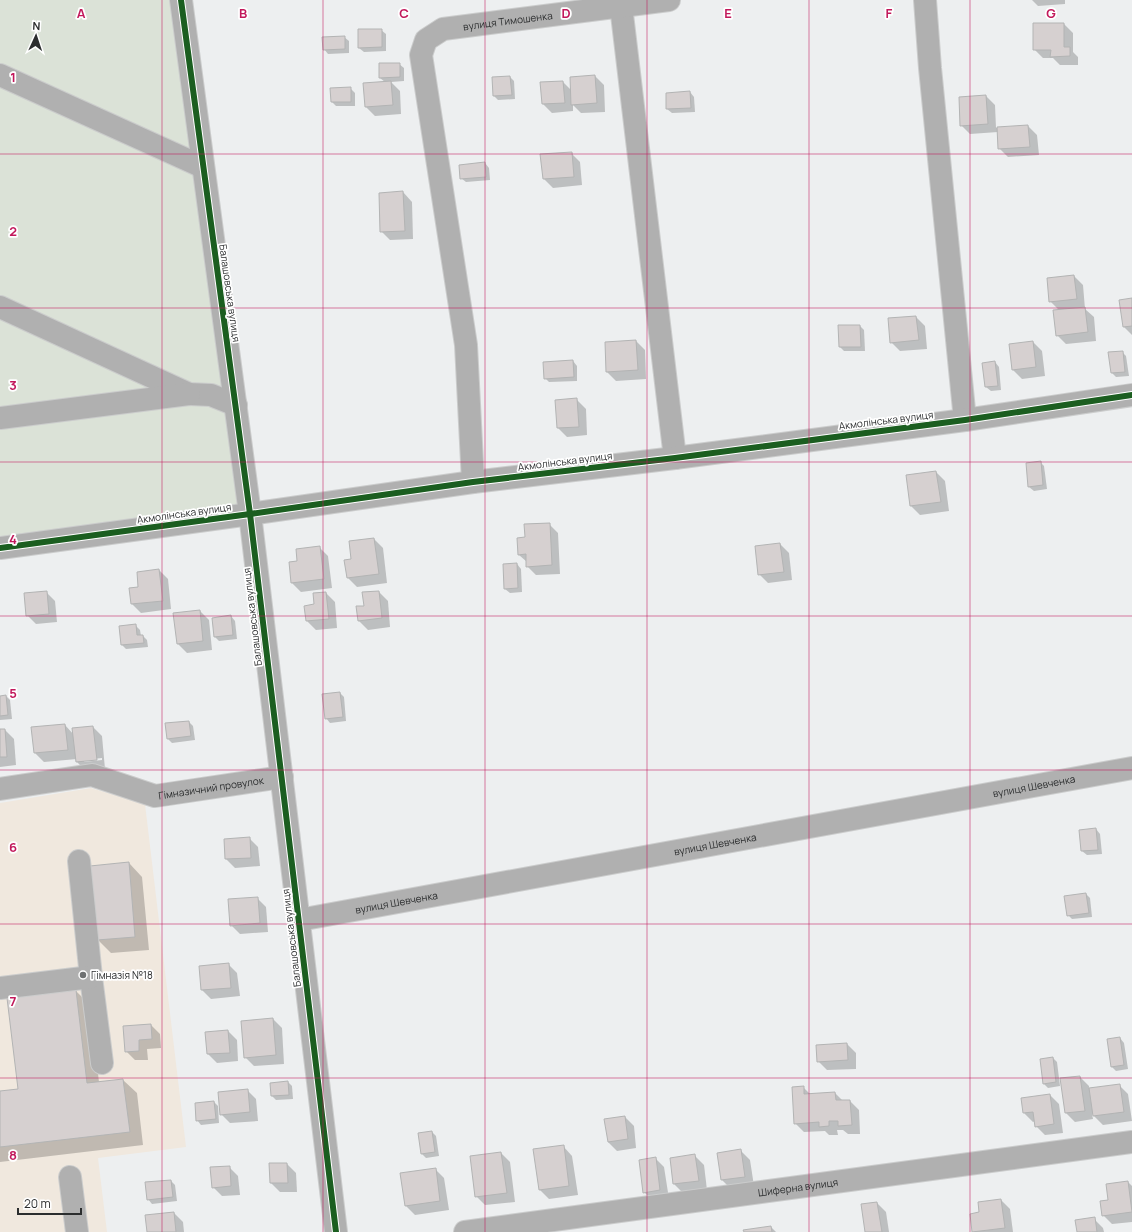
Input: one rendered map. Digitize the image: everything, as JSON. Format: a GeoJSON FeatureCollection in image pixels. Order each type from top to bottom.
{"type":"FeatureCollection","features":[{"type":"Feature","properties":{"kind":"street","name":"Балашовська вулиця"},"geometry":{"type":"LineString","coordinates":[[181,0],[250,514],[336,1232]]}},
{"type":"Feature","properties":{"kind":"street","name":"вулиця Тимошенка"},"geometry":{"type":"LineString","coordinates":[[472,482],[466,345],[421,54],[426,40],[443,29],[669,0]]}},
{"type":"Feature","properties":{"kind":"street"},"geometry":{"type":"LineString","coordinates":[[925,0],[930,76],[965,420]]}},
{"type":"Feature","properties":{"kind":"street"},"geometry":{"type":"LineString","coordinates":[[622,6],[675,458]]}},
{"type":"Feature","properties":{"kind":"street"},"geometry":{"type":"LineString","coordinates":[[0,75],[203,167]]}},
{"type":"Feature","properties":{"kind":"street"},"geometry":{"type":"LineString","coordinates":[[0,307],[189,394]]}},
{"type":"Feature","properties":{"kind":"street"},"geometry":{"type":"LineString","coordinates":[[0,418],[189,394],[211,395],[236,405]]}},
{"type":"Feature","properties":{"kind":"street","name":"Акмолінська вулиця"},"geometry":{"type":"LineString","coordinates":[[0,548],[472,482],[675,458],[965,420],[1132,396]]}},
{"type":"Feature","properties":{"kind":"street","name":"вулиця Шевченка"},"geometry":{"type":"LineString","coordinates":[[299,920],[1132,768]]}},
{"type":"Feature","properties":{"kind":"street","name":"Гімназичний провулок"},"geometry":{"type":"LineString","coordinates":[[0,789],[92,775],[155,796],[282,777]]}},
{"type":"Feature","properties":{"kind":"street"},"geometry":{"type":"LineString","coordinates":[[79,861],[91,977],[102,1063]]}},
{"type":"Feature","properties":{"kind":"street"},"geometry":{"type":"LineString","coordinates":[[0,988],[91,977]]}},
{"type":"Feature","properties":{"kind":"street","name":"Шиферна вулиця"},"geometry":{"type":"LineString","coordinates":[[465,1232],[1132,1142]]}},
{"type":"Feature","properties":{"kind":"street"},"geometry":{"type":"LineString","coordinates":[[70,1177],[76,1232]]}},
{"type":"Feature","properties":{"kind":"shaded area"},"geometry":{"type":"Polygon","coordinates":[[[0,0],[181,0],[250,514],[0,548],[0,0]]]}},
{"type":"Feature","properties":{"kind":"shaded area","name":"Гімназія №18"},"geometry":{"type":"Polygon","coordinates":[[[91,788],[145,804],[186,1147],[98,1158],[107,1232],[0,1232],[0,803],[91,788]]]}},
{"type":"Feature","properties":{"kind":"building"},"geometry":{"type":"Polygon","coordinates":[[[1033,23],[1064,23],[1064,47],[1070,47],[1070,56],[1050,57],[1051,50],[1033,50],[1033,23]]]}},
{"type":"Feature","properties":{"kind":"building"},"geometry":{"type":"Polygon","coordinates":[[[358,29],[382,29],[382,47],[358,48],[358,29]]]}},
{"type":"Feature","properties":{"kind":"building"},"geometry":{"type":"Polygon","coordinates":[[[345,36],[345,49],[323,50],[322,37],[345,36]]]}},
{"type":"Feature","properties":{"kind":"building"},"geometry":{"type":"Polygon","coordinates":[[[379,63],[400,63],[400,77],[379,78],[379,63]]]}},
{"type":"Feature","properties":{"kind":"building"},"geometry":{"type":"Polygon","coordinates":[[[595,75],[597,103],[571,105],[570,77],[595,75]]]}},
{"type":"Feature","properties":{"kind":"building"},"geometry":{"type":"Polygon","coordinates":[[[510,76],[512,95],[493,96],[492,77],[510,76]]]}},
{"type":"Feature","properties":{"kind":"building"},"geometry":{"type":"Polygon","coordinates":[[[391,81],[393,105],[365,107],[363,83],[391,81]]]}},
{"type":"Feature","properties":{"kind":"building"},"geometry":{"type":"Polygon","coordinates":[[[563,81],[565,103],[542,104],[540,82],[563,81]]]}},
{"type":"Feature","properties":{"kind":"building"},"geometry":{"type":"Polygon","coordinates":[[[351,87],[351,102],[331,102],[330,88],[351,87]]]}},
{"type":"Feature","properties":{"kind":"building"},"geometry":{"type":"Polygon","coordinates":[[[690,91],[691,108],[666,109],[666,93],[690,91]]]}},
{"type":"Feature","properties":{"kind":"building"},"geometry":{"type":"Polygon","coordinates":[[[986,95],[988,124],[960,126],[959,97],[986,95]]]}},
{"type":"Feature","properties":{"kind":"building"},"geometry":{"type":"Polygon","coordinates":[[[1028,125],[1030,147],[998,149],[997,127],[1028,125]]]}},
{"type":"Feature","properties":{"kind":"building"},"geometry":{"type":"Polygon","coordinates":[[[572,152],[574,177],[543,179],[540,154],[572,152]]]}},
{"type":"Feature","properties":{"kind":"building"},"geometry":{"type":"Polygon","coordinates":[[[485,162],[486,177],[460,179],[459,165],[485,162]]]}},
{"type":"Feature","properties":{"kind":"building"},"geometry":{"type":"Polygon","coordinates":[[[403,191],[405,231],[380,232],[379,193],[403,191]]]}},
{"type":"Feature","properties":{"kind":"building"},"geometry":{"type":"Polygon","coordinates":[[[1074,275],[1077,299],[1049,302],[1047,278],[1074,275]]]}},
{"type":"Feature","properties":{"kind":"building"},"geometry":{"type":"Polygon","coordinates":[[[1132,298],[1132,326],[1123,327],[1119,300],[1132,298]]]}},
{"type":"Feature","properties":{"kind":"building"},"geometry":{"type":"Polygon","coordinates":[[[1085,307],[1088,332],[1056,336],[1053,310],[1085,307]]]}},
{"type":"Feature","properties":{"kind":"building"},"geometry":{"type":"Polygon","coordinates":[[[916,316],[919,340],[890,343],[888,318],[916,316]]]}},
{"type":"Feature","properties":{"kind":"building"},"geometry":{"type":"Polygon","coordinates":[[[838,325],[860,325],[861,347],[839,347],[838,325]]]}},
{"type":"Feature","properties":{"kind":"building"},"geometry":{"type":"Polygon","coordinates":[[[636,340],[638,370],[606,372],[605,342],[636,340]]]}},
{"type":"Feature","properties":{"kind":"building"},"geometry":{"type":"Polygon","coordinates":[[[1033,341],[1036,367],[1012,370],[1009,344],[1033,341]]]}},
{"type":"Feature","properties":{"kind":"building"},"geometry":{"type":"Polygon","coordinates":[[[1123,351],[1125,372],[1111,373],[1108,352],[1123,351]]]}},
{"type":"Feature","properties":{"kind":"building"},"geometry":{"type":"Polygon","coordinates":[[[573,360],[574,377],[544,379],[543,362],[573,360]]]}},
{"type":"Feature","properties":{"kind":"building"},"geometry":{"type":"Polygon","coordinates":[[[995,361],[998,386],[985,387],[982,363],[995,361]]]}},
{"type":"Feature","properties":{"kind":"building"},"geometry":{"type":"Polygon","coordinates":[[[577,398],[579,427],[557,428],[555,400],[577,398]]]}},
{"type":"Feature","properties":{"kind":"building"},"geometry":{"type":"Polygon","coordinates":[[[1041,461],[1043,485],[1028,487],[1026,463],[1041,461]]]}},
{"type":"Feature","properties":{"kind":"building"},"geometry":{"type":"Polygon","coordinates":[[[936,471],[941,502],[910,506],[906,475],[936,471]]]}},
{"type":"Feature","properties":{"kind":"building"},"geometry":{"type":"Polygon","coordinates":[[[550,523],[552,565],[526,567],[526,554],[518,555],[517,538],[525,537],[524,524],[550,523]]]}},
{"type":"Feature","properties":{"kind":"building"},"geometry":{"type":"Polygon","coordinates":[[[374,538],[379,574],[347,578],[344,560],[351,559],[349,541],[374,538]]]}},
{"type":"Feature","properties":{"kind":"building"},"geometry":{"type":"Polygon","coordinates":[[[780,543],[784,572],[758,575],[755,546],[780,543]]]}},
{"type":"Feature","properties":{"kind":"building"},"geometry":{"type":"Polygon","coordinates":[[[320,546],[324,579],[291,583],[289,562],[297,561],[296,549],[320,546]]]}},
{"type":"Feature","properties":{"kind":"building"},"geometry":{"type":"Polygon","coordinates":[[[517,563],[518,588],[504,589],[503,564],[517,563]]]}},
{"type":"Feature","properties":{"kind":"building"},"geometry":{"type":"Polygon","coordinates":[[[159,569],[163,601],[131,604],[129,588],[138,587],[137,572],[159,569]]]}},
{"type":"Feature","properties":{"kind":"building"},"geometry":{"type":"Polygon","coordinates":[[[47,591],[49,614],[26,616],[24,593],[47,591]]]}},
{"type":"Feature","properties":{"kind":"building"},"geometry":{"type":"Polygon","coordinates":[[[379,591],[382,618],[358,621],[356,606],[364,606],[362,592],[379,591]]]}},
{"type":"Feature","properties":{"kind":"building"},"geometry":{"type":"Polygon","coordinates":[[[326,592],[329,619],[306,621],[304,606],[314,604],[313,593],[326,592]]]}},
{"type":"Feature","properties":{"kind":"building"},"geometry":{"type":"Polygon","coordinates":[[[200,610],[203,641],[177,644],[173,613],[200,610]]]}},
{"type":"Feature","properties":{"kind":"building"},"geometry":{"type":"Polygon","coordinates":[[[231,615],[233,635],[214,637],[212,618],[231,615]]]}},
{"type":"Feature","properties":{"kind":"building"},"geometry":{"type":"Polygon","coordinates":[[[136,624],[137,635],[143,635],[144,643],[121,645],[119,626],[136,624]]]}},
{"type":"Feature","properties":{"kind":"building"},"geometry":{"type":"Polygon","coordinates":[[[340,692],[343,717],[325,719],[322,694],[340,692]]]}},
{"type":"Feature","properties":{"kind":"building"},"geometry":{"type":"Polygon","coordinates":[[[6,695],[8,715],[0,716],[0,696],[6,695]]]}},
{"type":"Feature","properties":{"kind":"building"},"geometry":{"type":"Polygon","coordinates":[[[189,721],[191,736],[167,739],[165,723],[189,721]]]}},
{"type":"Feature","properties":{"kind":"building"},"geometry":{"type":"Polygon","coordinates":[[[65,724],[68,750],[34,753],[31,727],[65,724]]]}},
{"type":"Feature","properties":{"kind":"building"},"geometry":{"type":"Polygon","coordinates":[[[93,726],[97,760],[76,762],[72,728],[93,726]]]}},
{"type":"Feature","properties":{"kind":"building"},"geometry":{"type":"Polygon","coordinates":[[[0,729],[5,729],[7,757],[0,757],[0,729]]]}},
{"type":"Feature","properties":{"kind":"building"},"geometry":{"type":"Polygon","coordinates":[[[1096,828],[1098,850],[1081,851],[1079,830],[1096,828]]]}},
{"type":"Feature","properties":{"kind":"building"},"geometry":{"type":"Polygon","coordinates":[[[250,837],[251,858],[225,859],[224,839],[250,837]]]}},
{"type":"Feature","properties":{"kind":"building"},"geometry":{"type":"Polygon","coordinates":[[[129,862],[135,937],[97,940],[90,866],[129,862]]]}},
{"type":"Feature","properties":{"kind":"building"},"geometry":{"type":"Polygon","coordinates":[[[1086,893],[1089,913],[1067,916],[1064,896],[1086,893]]]}},
{"type":"Feature","properties":{"kind":"building"},"geometry":{"type":"Polygon","coordinates":[[[258,897],[260,923],[230,926],[228,899],[258,897]]]}},
{"type":"Feature","properties":{"kind":"building"},"geometry":{"type":"Polygon","coordinates":[[[229,963],[231,988],[201,990],[199,966],[229,963]]]}},
{"type":"Feature","properties":{"kind":"building"},"geometry":{"type":"Polygon","coordinates":[[[76,990],[87,1083],[123,1079],[130,1132],[0,1147],[0,1091],[18,1089],[7,998],[76,990]]]}},
{"type":"Feature","properties":{"kind":"building"},"geometry":{"type":"Polygon","coordinates":[[[273,1018],[276,1055],[244,1058],[241,1021],[273,1018]]]}},
{"type":"Feature","properties":{"kind":"building"},"geometry":{"type":"Polygon","coordinates":[[[151,1024],[152,1039],[139,1040],[139,1051],[125,1052],[123,1026],[151,1024]]]}},
{"type":"Feature","properties":{"kind":"building"},"geometry":{"type":"Polygon","coordinates":[[[228,1030],[230,1053],[207,1054],[205,1032],[228,1030]]]}},
{"type":"Feature","properties":{"kind":"building"},"geometry":{"type":"Polygon","coordinates":[[[1120,1037],[1124,1065],[1111,1067],[1107,1039],[1120,1037]]]}},
{"type":"Feature","properties":{"kind":"building"},"geometry":{"type":"Polygon","coordinates":[[[847,1043],[848,1060],[817,1062],[816,1045],[847,1043]]]}},
{"type":"Feature","properties":{"kind":"building"},"geometry":{"type":"Polygon","coordinates":[[[1053,1057],[1056,1082],[1043,1084],[1040,1059],[1053,1057]]]}},
{"type":"Feature","properties":{"kind":"building"},"geometry":{"type":"Polygon","coordinates":[[[1080,1076],[1085,1111],[1065,1113],[1060,1078],[1080,1076]]]}},
{"type":"Feature","properties":{"kind":"building"},"geometry":{"type":"Polygon","coordinates":[[[288,1081],[289,1095],[271,1096],[270,1083],[288,1081]]]}},
{"type":"Feature","properties":{"kind":"building"},"geometry":{"type":"Polygon","coordinates":[[[1120,1084],[1124,1112],[1093,1116],[1089,1088],[1120,1084]]]}},
{"type":"Feature","properties":{"kind":"building"},"geometry":{"type":"Polygon","coordinates":[[[804,1086],[804,1094],[835,1092],[836,1100],[850,1100],[852,1125],[838,1126],[838,1121],[829,1121],[829,1126],[819,1127],[819,1122],[794,1124],[792,1087],[804,1086]]]}},
{"type":"Feature","properties":{"kind":"building"},"geometry":{"type":"Polygon","coordinates":[[[248,1089],[250,1112],[220,1115],[218,1092],[248,1089]]]}},
{"type":"Feature","properties":{"kind":"building"},"geometry":{"type":"Polygon","coordinates":[[[1050,1094],[1054,1124],[1035,1127],[1033,1112],[1023,1113],[1021,1098],[1050,1094]]]}},
{"type":"Feature","properties":{"kind":"building"},"geometry":{"type":"Polygon","coordinates":[[[214,1101],[216,1119],[196,1121],[195,1103],[214,1101]]]}},
{"type":"Feature","properties":{"kind":"building"},"geometry":{"type":"Polygon","coordinates":[[[625,1116],[628,1139],[608,1142],[604,1119],[625,1116]]]}},
{"type":"Feature","properties":{"kind":"building"},"geometry":{"type":"Polygon","coordinates":[[[432,1131],[435,1152],[421,1154],[418,1133],[432,1131]]]}},
{"type":"Feature","properties":{"kind":"building"},"geometry":{"type":"Polygon","coordinates":[[[564,1145],[569,1186],[539,1190],[533,1149],[564,1145]]]}},
{"type":"Feature","properties":{"kind":"building"},"geometry":{"type":"Polygon","coordinates":[[[741,1149],[745,1177],[721,1180],[717,1153],[741,1149]]]}},
{"type":"Feature","properties":{"kind":"building"},"geometry":{"type":"Polygon","coordinates":[[[501,1152],[507,1193],[475,1197],[470,1156],[501,1152]]]}},
{"type":"Feature","properties":{"kind":"building"},"geometry":{"type":"Polygon","coordinates":[[[695,1154],[699,1181],[673,1184],[670,1158],[695,1154]]]}},
{"type":"Feature","properties":{"kind":"building"},"geometry":{"type":"Polygon","coordinates":[[[656,1157],[660,1190],[643,1193],[639,1160],[656,1157]]]}},
{"type":"Feature","properties":{"kind":"building"},"geometry":{"type":"Polygon","coordinates":[[[269,1163],[287,1163],[288,1183],[270,1183],[269,1163]]]}},
{"type":"Feature","properties":{"kind":"building"},"geometry":{"type":"Polygon","coordinates":[[[230,1166],[231,1186],[212,1188],[210,1167],[230,1166]]]}},
{"type":"Feature","properties":{"kind":"building"},"geometry":{"type":"Polygon","coordinates":[[[436,1168],[440,1201],[405,1206],[400,1173],[436,1168]]]}},
{"type":"Feature","properties":{"kind":"building"},"geometry":{"type":"Polygon","coordinates":[[[171,1180],[173,1197],[147,1200],[145,1182],[171,1180]]]}},
{"type":"Feature","properties":{"kind":"building"},"geometry":{"type":"Polygon","coordinates":[[[1128,1181],[1132,1212],[1102,1216],[1100,1201],[1108,1200],[1106,1184],[1128,1181]]]}},
{"type":"Feature","properties":{"kind":"building"},"geometry":{"type":"Polygon","coordinates":[[[1001,1199],[1005,1228],[972,1232],[970,1214],[979,1212],[978,1202],[1001,1199]]]}},
{"type":"Feature","properties":{"kind":"building"},"geometry":{"type":"Polygon","coordinates":[[[877,1202],[882,1232],[865,1232],[861,1204],[877,1202]]]}},
{"type":"Feature","properties":{"kind":"building"},"geometry":{"type":"Polygon","coordinates":[[[174,1212],[176,1232],[147,1232],[145,1215],[174,1212]]]}},
{"type":"Feature","properties":{"kind":"building"},"geometry":{"type":"Polygon","coordinates":[[[1095,1217],[1097,1232],[1077,1232],[1075,1220],[1095,1217]]]}},
{"type":"Feature","properties":{"kind":"building"},"geometry":{"type":"Polygon","coordinates":[[[771,1226],[772,1232],[744,1232],[743,1230],[771,1226]]]}},
{"type":"Feature","properties":{"kind":"cycle path"},"geometry":{"type":"LineString","coordinates":[[181,0],[250,514],[336,1232]]}},
{"type":"Feature","properties":{"kind":"cycle path"},"geometry":{"type":"LineString","coordinates":[[0,548],[473,482],[675,458],[965,420],[1132,395]]}},
{"type":"Feature","properties":{"kind":"place","name":"Гімназія №18"},"geometry":{"type":"Point","coordinates":[83,975]}}]}
